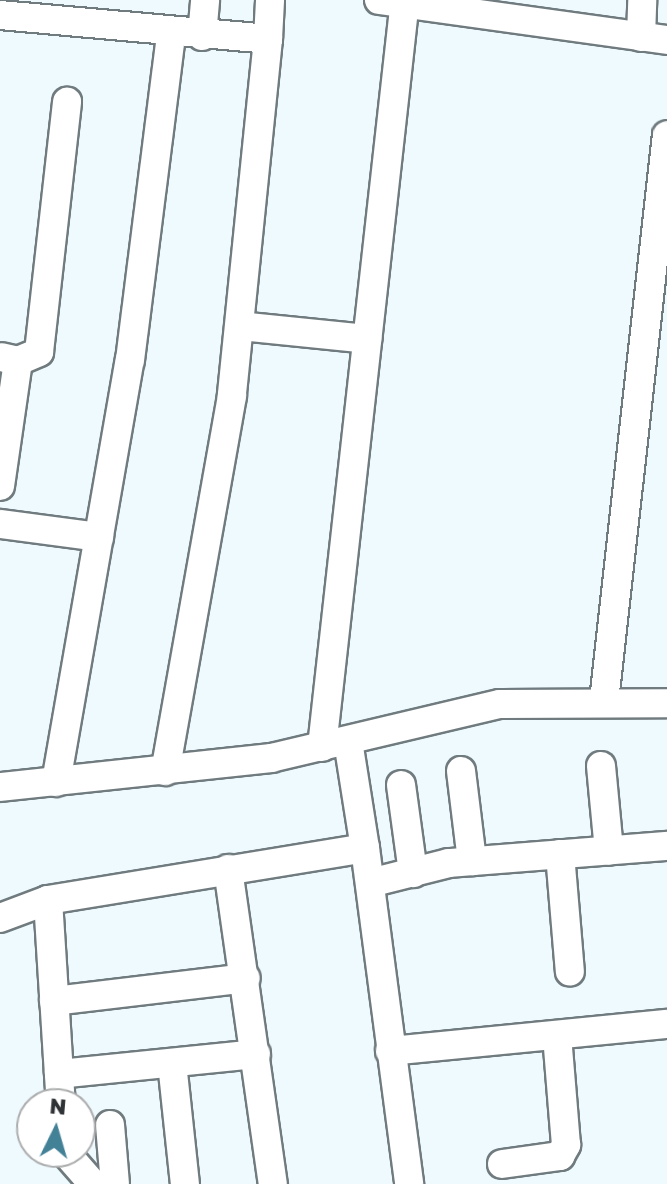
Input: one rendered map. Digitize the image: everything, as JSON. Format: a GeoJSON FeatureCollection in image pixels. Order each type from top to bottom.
{"type":"FeatureCollection","features":[{"type":"Feature","properties":{"kind":"street"},"geometry":{"type":"LineString","coordinates":[[202,36],[205,0]]}},
{"type":"Feature","properties":{"kind":"street"},"geometry":{"type":"LineString","coordinates":[[165,771],[240,326],[270,0]]}},
{"type":"Feature","properties":{"kind":"street"},"geometry":{"type":"LineString","coordinates":[[409,1184],[365,848],[335,744],[396,1],[654,38],[642,0]]}},
{"type":"Feature","properties":{"kind":"street"},"geometry":{"type":"LineString","coordinates":[[4,10],[101,13],[171,34],[268,39]]}},
{"type":"Feature","properties":{"kind":"street"},"geometry":{"type":"LineString","coordinates":[[56,782],[130,360],[171,34]]}},
{"type":"Feature","properties":{"kind":"street"},"geometry":{"type":"LineString","coordinates":[[0,486],[9,359],[39,352],[67,102]]}},
{"type":"Feature","properties":{"kind":"street"},"geometry":{"type":"LineString","coordinates":[[604,701],[667,135]]}},
{"type":"Feature","properties":{"kind":"street"},"geometry":{"type":"LineString","coordinates":[[240,326],[367,339]]}},
{"type":"Feature","properties":{"kind":"street"},"geometry":{"type":"LineString","coordinates":[[0,524],[99,537]]}},
{"type":"Feature","properties":{"kind":"street"},"geometry":{"type":"LineString","coordinates":[[0,787],[165,771],[335,744],[500,704],[667,703]]}},
{"type":"Feature","properties":{"kind":"street"},"geometry":{"type":"LineString","coordinates":[[601,766],[609,851]]}},
{"type":"Feature","properties":{"kind":"street"},"geometry":{"type":"LineString","coordinates":[[461,771],[472,861]]}},
{"type":"Feature","properties":{"kind":"street"},"geometry":{"type":"LineString","coordinates":[[401,785],[413,873]]}},
{"type":"Feature","properties":{"kind":"street"},"geometry":{"type":"LineString","coordinates":[[370,883],[472,861],[667,846]]}},
{"type":"Feature","properties":{"kind":"street"},"geometry":{"type":"LineString","coordinates":[[0,918],[48,900],[365,848]]}},
{"type":"Feature","properties":{"kind":"street"},"geometry":{"type":"LineString","coordinates":[[560,854],[570,972]]}},
{"type":"Feature","properties":{"kind":"street"},"geometry":{"type":"LineString","coordinates":[[228,869],[246,978],[273,1184]]}},
{"type":"Feature","properties":{"kind":"street"},"geometry":{"type":"LineString","coordinates":[[48,900],[60,1088]]}},
{"type":"Feature","properties":{"kind":"street"},"geometry":{"type":"LineString","coordinates":[[54,1001],[246,978]]}},
{"type":"Feature","properties":{"kind":"street"},"geometry":{"type":"LineString","coordinates":[[390,1051],[667,1024]]}},
{"type":"Feature","properties":{"kind":"street"},"geometry":{"type":"LineString","coordinates":[[502,1164],[560,1156],[566,1145],[557,1035]]}},
{"type":"Feature","properties":{"kind":"street"},"geometry":{"type":"LineString","coordinates":[[59,1074],[256,1054]]}},
{"type":"Feature","properties":{"kind":"street"},"geometry":{"type":"LineString","coordinates":[[172,1063],[185,1184]]}},
{"type":"Feature","properties":{"kind":"street"},"geometry":{"type":"LineString","coordinates":[[110,1125],[115,1184]]}},
{"type":"Feature","properties":{"kind":"street"},"geometry":{"type":"LineString","coordinates":[[79,1168],[93,1184]]}}]}
